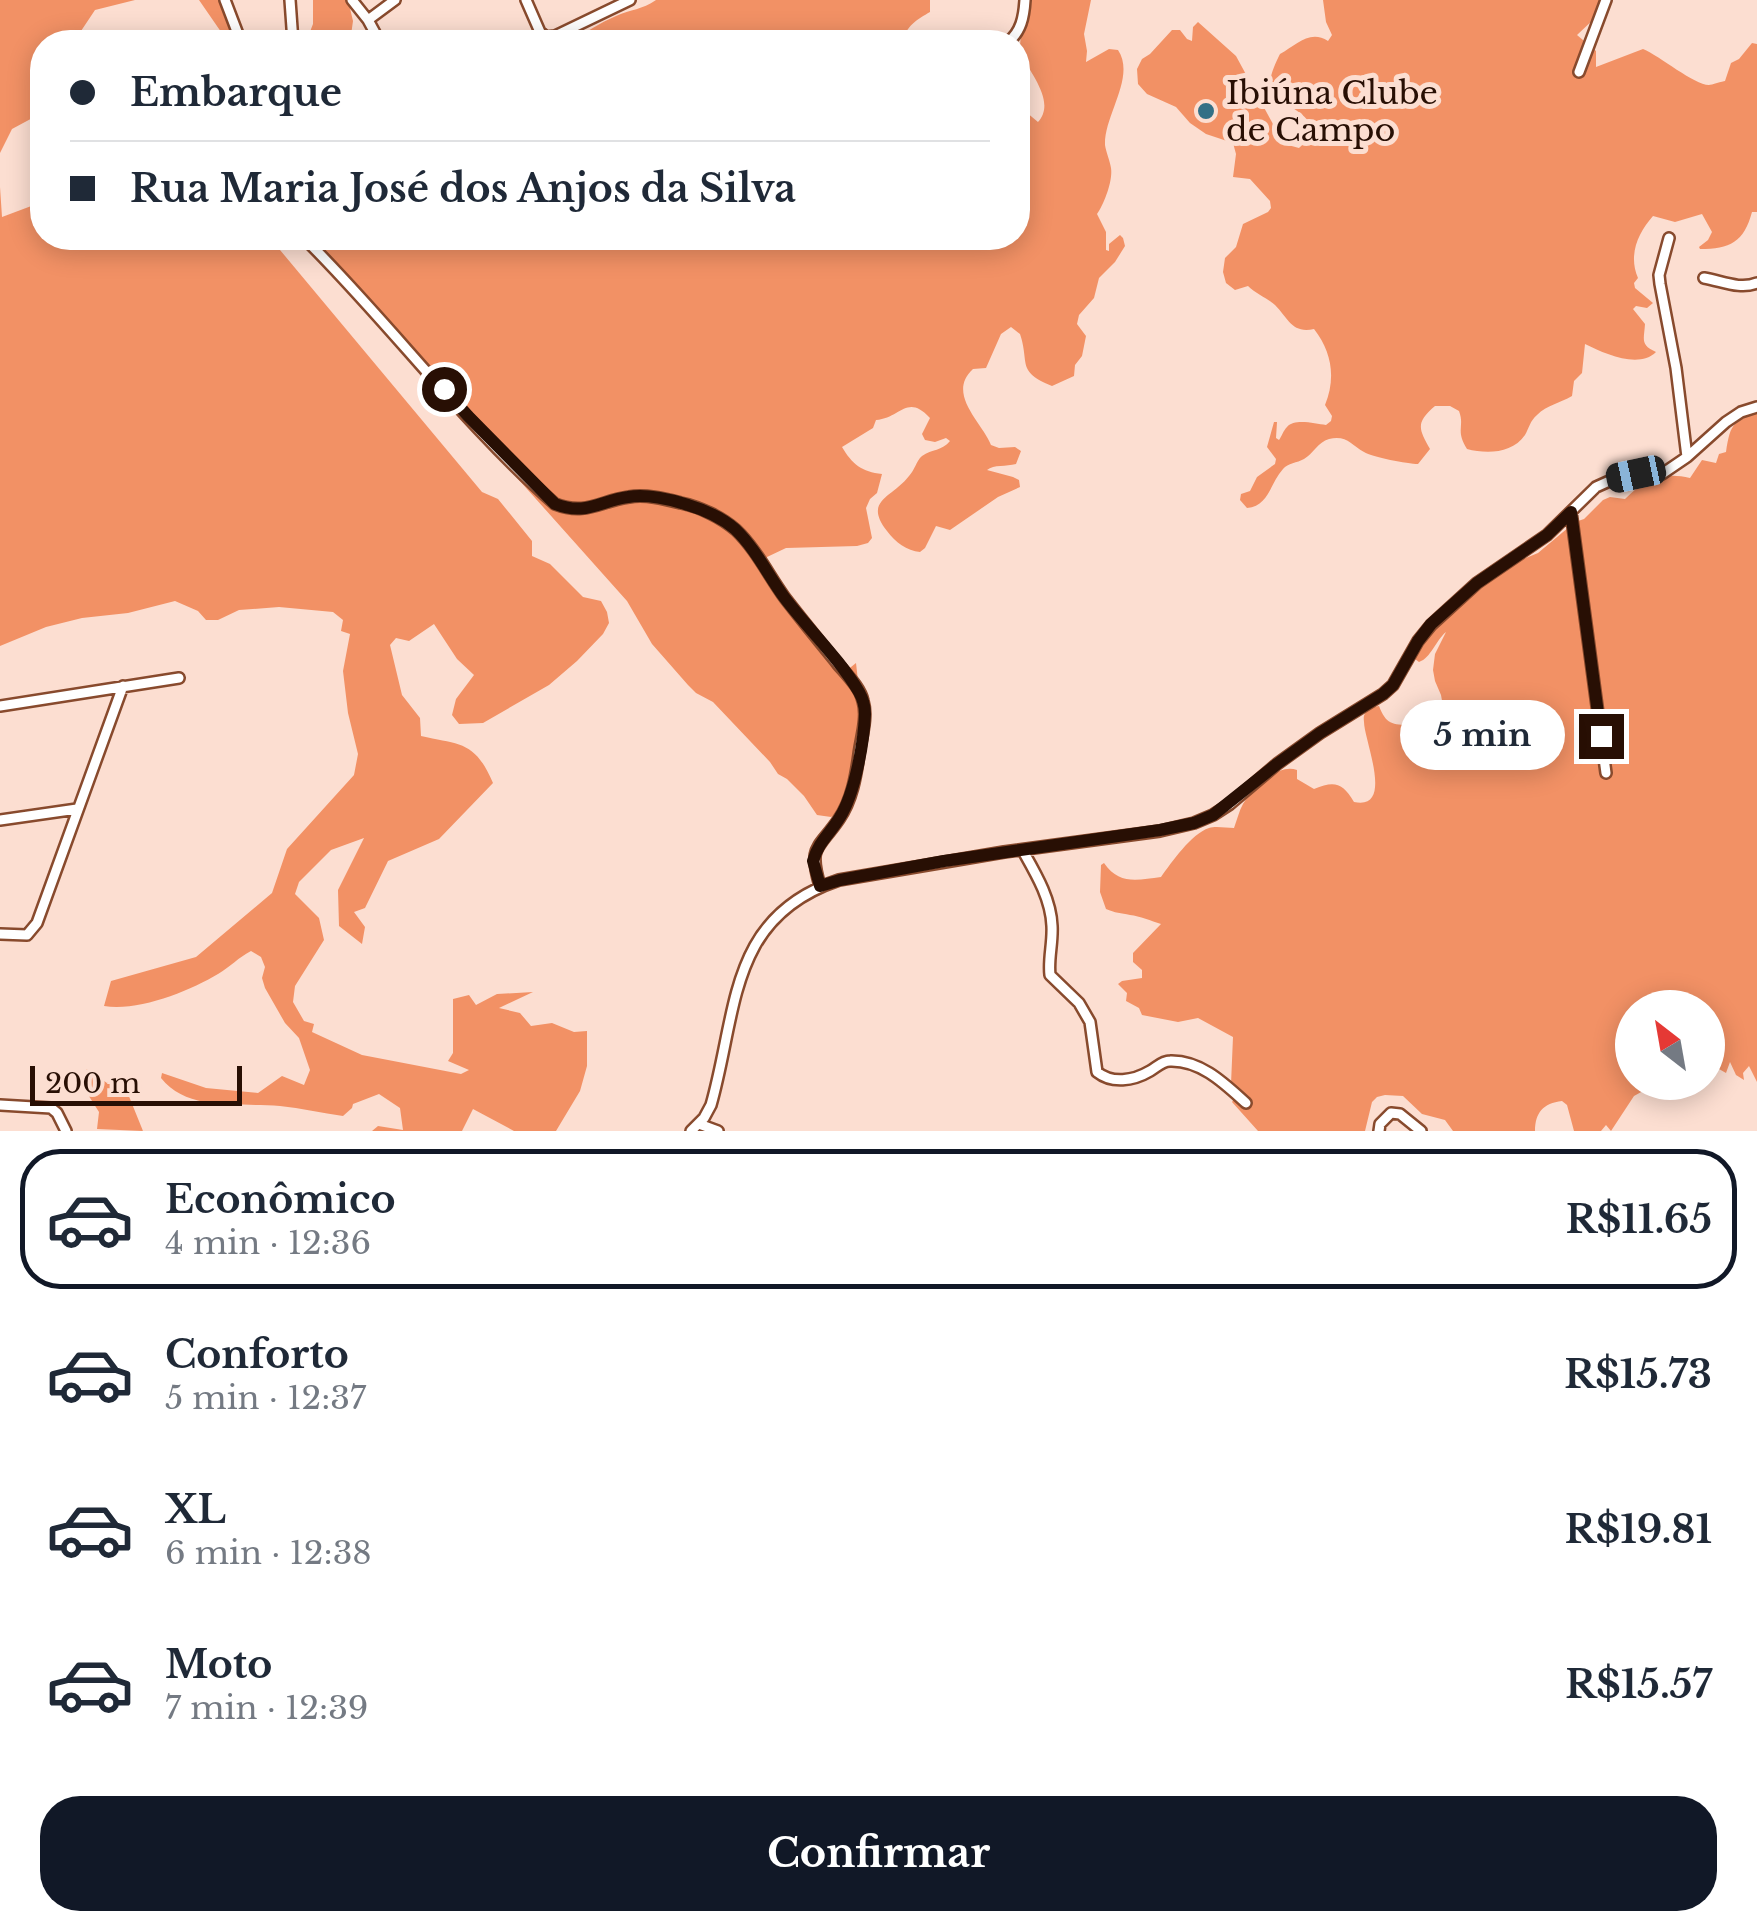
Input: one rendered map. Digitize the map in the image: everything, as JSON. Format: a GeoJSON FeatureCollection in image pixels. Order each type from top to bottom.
{"type":"FeatureCollection","features":[{"type":"Feature","properties":{"kind":"street"},"geometry":{"type":"LineString","coordinates":[[225,0],[236,30]]}},
{"type":"Feature","properties":{"kind":"street"},"geometry":{"type":"LineString","coordinates":[[290,0],[292,30]]}},
{"type":"Feature","properties":{"kind":"street"},"geometry":{"type":"LineString","coordinates":[[352,0],[373,30]]}},
{"type":"Feature","properties":{"kind":"street"},"geometry":{"type":"LineString","coordinates":[[368,20],[395,0]]}},
{"type":"Feature","properties":{"kind":"street"},"geometry":{"type":"LineString","coordinates":[[526,0],[539,30]]}},
{"type":"Feature","properties":{"kind":"street"},"geometry":{"type":"LineString","coordinates":[[568,30],[630,0]]}},
{"type":"Feature","properties":{"kind":"street"},"geometry":{"type":"LineString","coordinates":[[1018,30],[1025,0]]}},
{"type":"Feature","properties":{"kind":"street"},"geometry":{"type":"LineString","coordinates":[[1579,72],[1606,0]]}},
{"type":"Feature","properties":{"kind":"street"},"geometry":{"type":"LineString","coordinates":[[1670,238],[1659,275],[1687,457]]}},
{"type":"Feature","properties":{"kind":"street"},"geometry":{"type":"LineString","coordinates":[[316,250],[468,416],[555,504],[588,509],[640,496],[686,504],[737,531],[863,700],[865,714],[858,766],[849,800],[813,861],[820,886]]}},
{"type":"Feature","properties":{"kind":"street"},"geometry":{"type":"LineString","coordinates":[[1704,278],[1737,286],[1757,283]]}},
{"type":"Feature","properties":{"kind":"street"},"geometry":{"type":"LineString","coordinates":[[718,1131],[695,1128],[711,1105],[741,974],[751,949],[778,914],[820,886],[840,880],[1160,830],[1213,815],[1306,743],[1383,694],[1393,685],[1431,624],[1477,583],[1547,535],[1596,488],[1616,478],[1662,474],[1726,422],[1757,407]]}},
{"type":"Feature","properties":{"kind":"street"},"geometry":{"type":"LineString","coordinates":[[1571,512],[1606,773]]}},
{"type":"Feature","properties":{"kind":"street"},"geometry":{"type":"LineString","coordinates":[[0,706],[178,678]]}},
{"type":"Feature","properties":{"kind":"street"},"geometry":{"type":"LineString","coordinates":[[0,934],[28,935],[36,922],[123,686]]}},
{"type":"Feature","properties":{"kind":"street"},"geometry":{"type":"LineString","coordinates":[[0,820],[77,809]]}},
{"type":"Feature","properties":{"kind":"street"},"geometry":{"type":"LineString","coordinates":[[1023,850],[1050,908],[1050,975],[1079,1003],[1090,1022],[1097,1072],[1115,1080],[1129,1079],[1165,1061],[1188,1064],[1201,1068],[1246,1103]]}},
{"type":"Feature","properties":{"kind":"street"},"geometry":{"type":"LineString","coordinates":[[0,1105],[50,1108],[66,1131]]}},
{"type":"Feature","properties":{"kind":"street"},"geometry":{"type":"LineString","coordinates":[[1379,1131],[1390,1113],[1400,1114],[1421,1131]]}},
{"type":"Feature","properties":{"kind":"shaded area"},"geometry":{"type":"Polygon","coordinates":[[[0,0],[135,0],[95,10],[82,30],[30,30],[30,119],[12,129],[0,153],[0,0]]]}},
{"type":"Feature","properties":{"kind":"shaded area"},"geometry":{"type":"Polygon","coordinates":[[[199,0],[220,0],[231,30],[220,30],[199,0]]]}},
{"type":"Feature","properties":{"kind":"shaded area"},"geometry":{"type":"Polygon","coordinates":[[[313,0],[348,0],[352,30],[311,30],[313,0]]]}},
{"type":"Feature","properties":{"kind":"shaded area"},"geometry":{"type":"Polygon","coordinates":[[[656,0],[930,0],[930,12],[908,30],[591,30],[656,0]]]}},
{"type":"Feature","properties":{"kind":"shaded area"},"geometry":{"type":"Polygon","coordinates":[[[1031,0],[1091,0],[1084,34],[1086,62],[1109,49],[1118,50],[1123,61],[1122,84],[1106,133],[1111,179],[1097,214],[1106,232],[1106,250],[1120,235],[1125,246],[1099,278],[1094,298],[1079,315],[1077,324],[1086,336],[1074,376],[1052,386],[1033,376],[1026,366],[1020,334],[1011,327],[1001,334],[986,368],[973,369],[966,378],[964,398],[991,445],[1021,451],[1016,464],[987,470],[1019,480],[1020,487],[950,530],[936,526],[920,552],[902,545],[880,521],[879,506],[909,476],[922,456],[950,441],[925,440],[922,434],[930,418],[909,407],[876,420],[873,428],[842,447],[858,466],[882,474],[877,493],[866,508],[872,538],[868,543],[786,548],[767,557],[764,571],[787,604],[833,650],[841,675],[856,663],[863,725],[852,783],[841,811],[831,817],[817,815],[804,796],[778,774],[713,702],[688,685],[652,644],[627,601],[314,250],[1030,250],[1030,115],[1038,122],[1044,106],[1030,70],[1030,30],[1024,30],[1031,0]]]}},
{"type":"Feature","properties":{"kind":"shaded area"},"geometry":{"type":"Polygon","coordinates":[[[1323,0],[1607,0],[1577,35],[1596,51],[1596,67],[1643,49],[1709,85],[1725,81],[1731,63],[1752,43],[1757,44],[1757,212],[1752,212],[1745,230],[1734,242],[1711,249],[1699,247],[1712,232],[1702,214],[1675,222],[1653,216],[1636,245],[1638,278],[1634,283],[1653,303],[1647,308],[1633,309],[1645,324],[1645,344],[1656,352],[1631,360],[1585,344],[1582,373],[1574,381],[1572,396],[1541,412],[1513,446],[1490,452],[1467,449],[1459,411],[1450,406],[1435,406],[1422,422],[1421,431],[1430,449],[1418,464],[1374,456],[1345,440],[1329,439],[1304,459],[1285,467],[1265,498],[1247,508],[1240,500],[1241,494],[1250,491],[1257,477],[1275,464],[1276,459],[1267,447],[1274,422],[1279,440],[1291,424],[1326,425],[1331,421],[1325,405],[1331,375],[1328,356],[1314,329],[1295,327],[1275,305],[1248,286],[1235,290],[1226,283],[1225,258],[1236,247],[1243,224],[1268,212],[1270,201],[1250,179],[1233,177],[1233,143],[1206,134],[1176,107],[1147,94],[1138,84],[1137,69],[1172,30],[1180,30],[1192,41],[1193,27],[1198,22],[1236,56],[1280,137],[1299,148],[1309,137],[1311,127],[1300,112],[1273,93],[1271,78],[1280,54],[1309,37],[1328,41],[1332,35],[1323,0]]]}},
{"type":"Feature","properties":{"kind":"shaded area"},"geometry":{"type":"Polygon","coordinates":[[[0,187],[2,217],[30,206],[30,250],[280,250],[482,492],[498,499],[532,541],[532,556],[550,564],[583,597],[601,601],[609,623],[577,661],[549,685],[483,723],[459,724],[452,715],[456,699],[474,675],[457,659],[434,624],[409,641],[396,638],[390,645],[402,695],[420,718],[421,736],[473,752],[493,783],[439,839],[388,861],[365,908],[354,912],[365,927],[362,944],[339,926],[338,890],[364,838],[331,850],[299,882],[295,894],[319,918],[324,940],[295,986],[293,1002],[304,1021],[314,1024],[312,1032],[362,1055],[461,1074],[469,1070],[448,1061],[453,1053],[453,999],[469,995],[476,1005],[497,994],[533,992],[499,1008],[520,1013],[531,1026],[552,1023],[574,1032],[587,1031],[587,1066],[580,1091],[556,1131],[514,1131],[473,1109],[462,1131],[372,1131],[378,1126],[403,1130],[400,1108],[379,1094],[353,1104],[343,1116],[186,1097],[161,1078],[162,1073],[206,1088],[258,1093],[282,1076],[304,1085],[310,1070],[299,1038],[285,1023],[265,988],[261,957],[251,951],[218,974],[178,993],[132,1006],[104,1006],[111,981],[196,957],[272,893],[287,849],[354,775],[358,754],[343,671],[350,634],[341,631],[343,620],[333,612],[279,607],[239,610],[218,620],[206,620],[198,611],[175,601],[46,627],[0,646],[0,187]]]}},
{"type":"Feature","properties":{"kind":"shaded area"},"geometry":{"type":"Polygon","coordinates":[[[1757,409],[1757,1082],[1749,1066],[1743,1073],[1744,1080],[1736,1075],[1730,1062],[1725,1072],[1725,990],[1615,990],[1615,1100],[1631,1100],[1611,1131],[1606,1125],[1601,1131],[1574,1131],[1567,1105],[1562,1101],[1541,1110],[1535,1131],[1453,1131],[1445,1120],[1422,1114],[1403,1096],[1385,1095],[1372,1102],[1365,1131],[1258,1131],[1232,1102],[1236,1096],[1231,1084],[1233,1037],[1198,1018],[1178,1022],[1142,1015],[1139,1008],[1126,1001],[1127,993],[1118,984],[1142,978],[1142,970],[1133,962],[1133,953],[1161,924],[1106,909],[1100,892],[1101,865],[1104,863],[1122,878],[1161,877],[1202,831],[1212,827],[1234,828],[1253,791],[1282,770],[1297,770],[1297,779],[1314,789],[1337,785],[1354,802],[1366,802],[1373,796],[1375,785],[1364,719],[1369,708],[1379,706],[1387,720],[1399,725],[1411,725],[1418,716],[1426,717],[1429,723],[1421,744],[1438,741],[1448,734],[1433,670],[1435,654],[1446,632],[1427,657],[1419,662],[1415,659],[1435,626],[1491,576],[1538,553],[1603,500],[1625,499],[1646,482],[1662,477],[1690,478],[1702,460],[1716,463],[1719,454],[1726,452],[1735,424],[1757,409]]]}},
{"type":"Feature","properties":{"kind":"shaded area"},"geometry":{"type":"Polygon","coordinates":[[[87,1069],[107,1083],[113,1075],[126,1089],[143,1131],[97,1129],[99,1112],[80,1082],[87,1069]]]}},
{"type":"Feature","properties":{"kind":"place","name":"Ibiúna Clube de Campo"},"geometry":{"type":"Point","coordinates":[1206,111]}},
{"type":"Feature","properties":{"kind":"route"},"geometry":{"type":"LineString","coordinates":[[444,389],[555,504],[588,509],[640,496],[686,504],[724,521],[737,531],[852,682],[863,700],[865,714],[858,766],[849,800],[816,850],[813,861],[820,886],[944,861],[1160,830],[1213,815],[1320,733],[1383,694],[1393,685],[1431,624],[1477,583],[1547,535],[1571,512],[1601,736]]}}]}
